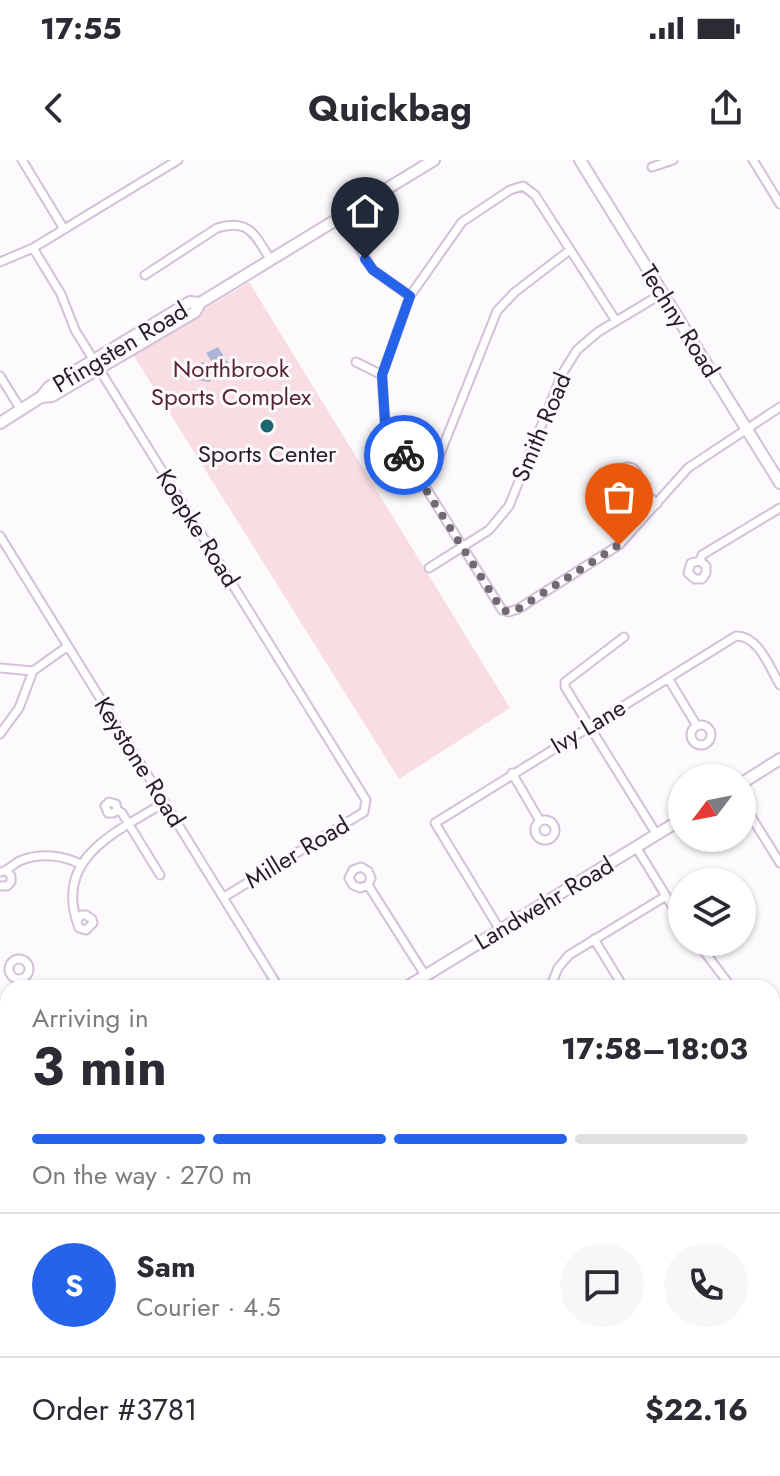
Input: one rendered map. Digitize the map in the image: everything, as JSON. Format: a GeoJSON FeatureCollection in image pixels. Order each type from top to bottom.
{"type":"FeatureCollection","features":[{"type":"Feature","properties":{"kind":"main road","name":"Pfingsten Road"},"geometry":{"type":"LineString","coordinates":[[0,423],[41,397],[52,396],[139,338],[195,312],[200,303],[434,160]]}},
{"type":"Feature","properties":{"kind":"main road","name":"Techny Road"},"geometry":{"type":"LineString","coordinates":[[580,160],[780,483]]}},
{"type":"Feature","properties":{"kind":"main road"},"geometry":{"type":"LineString","coordinates":[[756,774],[780,759]]}},
{"type":"Feature","properties":{"kind":"main road","name":"Landwehr Road"},"geometry":{"type":"LineString","coordinates":[[417,980],[668,828]]}},
{"type":"Feature","properties":{"kind":"street"},"geometry":{"type":"LineString","coordinates":[[22,160],[64,229]]}},
{"type":"Feature","properties":{"kind":"street"},"geometry":{"type":"LineString","coordinates":[[0,262],[33,248],[178,160]]}},
{"type":"Feature","properties":{"kind":"street"},"geometry":{"type":"LineString","coordinates":[[652,167],[673,160]]}},
{"type":"Feature","properties":{"kind":"street"},"geometry":{"type":"LineString","coordinates":[[753,160],[780,204]]}},
{"type":"Feature","properties":{"kind":"street"},"geometry":{"type":"LineString","coordinates":[[616,321],[540,202],[531,190],[519,186],[462,222],[410,296],[382,375],[385,422],[502,610],[509,612],[518,609],[619,545],[688,468],[780,407]]}},
{"type":"Feature","properties":{"kind":"street"},"geometry":{"type":"LineString","coordinates":[[340,217],[373,270],[410,296]]}},
{"type":"Feature","properties":{"kind":"street"},"geometry":{"type":"LineString","coordinates":[[145,275],[217,228],[231,223],[243,225],[257,238],[270,259]]}},
{"type":"Feature","properties":{"kind":"street","name":"Koepke Road"},"geometry":{"type":"LineString","coordinates":[[33,248],[61,294],[75,330],[325,731],[367,805]]}},
{"type":"Feature","properties":{"kind":"street"},"geometry":{"type":"LineString","coordinates":[[417,476],[436,464],[497,311],[515,292],[570,250]]}},
{"type":"Feature","properties":{"kind":"street","name":"Smith Road"},"geometry":{"type":"LineString","coordinates":[[429,568],[489,530],[509,506],[570,360],[577,350],[598,332],[663,293]]}},
{"type":"Feature","properties":{"kind":"street"},"geometry":{"type":"LineString","coordinates":[[356,362],[382,375]]}},
{"type":"Feature","properties":{"kind":"street"},"geometry":{"type":"LineString","coordinates":[[0,376],[21,410]]}},
{"type":"Feature","properties":{"kind":"street"},"geometry":{"type":"LineString","coordinates":[[636,484],[657,504]]}},
{"type":"Feature","properties":{"kind":"street"},"geometry":{"type":"LineString","coordinates":[[700,561],[702,555],[780,508]]}},
{"type":"Feature","properties":{"kind":"street","name":"Keystone Road"},"geometry":{"type":"LineString","coordinates":[[0,536],[274,980]]}},
{"type":"Feature","properties":{"kind":"street","name":"Ivy Lane"},"geometry":{"type":"LineString","coordinates":[[500,930],[435,823],[726,641],[744,636],[752,640],[780,685]]}},
{"type":"Feature","properties":{"kind":"street"},"geometry":{"type":"LineString","coordinates":[[624,637],[565,682],[657,835]]}},
{"type":"Feature","properties":{"kind":"street"},"geometry":{"type":"LineString","coordinates":[[0,734],[19,708],[33,671],[68,646]]}},
{"type":"Feature","properties":{"kind":"street"},"geometry":{"type":"LineString","coordinates":[[0,668],[33,671]]}},
{"type":"Feature","properties":{"kind":"street"},"geometry":{"type":"LineString","coordinates":[[668,678],[697,726]]}},
{"type":"Feature","properties":{"kind":"street"},"geometry":{"type":"LineString","coordinates":[[512,773],[540,821]]}},
{"type":"Feature","properties":{"kind":"street"},"geometry":{"type":"LineString","coordinates":[[77,921],[71,902],[80,864],[106,838],[165,802]]}},
{"type":"Feature","properties":{"kind":"street","name":"Miller Road"},"geometry":{"type":"LineString","coordinates":[[224,897],[364,812],[367,805]]}},
{"type":"Feature","properties":{"kind":"street"},"geometry":{"type":"LineString","coordinates":[[117,810],[130,824],[160,875]]}},
{"type":"Feature","properties":{"kind":"street"},"geometry":{"type":"LineString","coordinates":[[756,824],[780,863]]}},
{"type":"Feature","properties":{"kind":"street"},"geometry":{"type":"LineString","coordinates":[[636,847],[668,899]]}},
{"type":"Feature","properties":{"kind":"street"},"geometry":{"type":"LineString","coordinates":[[0,886],[5,887],[11,882],[12,877],[3,872],[22,860],[55,856],[80,864]]}},
{"type":"Feature","properties":{"kind":"street"},"geometry":{"type":"LineString","coordinates":[[368,885],[425,975]]}},
{"type":"Feature","properties":{"kind":"street"},"geometry":{"type":"LineString","coordinates":[[553,980],[569,955],[666,896]]}},
{"type":"Feature","properties":{"kind":"street"},"geometry":{"type":"LineString","coordinates":[[594,939],[619,980]]}},
{"type":"Feature","properties":{"kind":"street"},"geometry":{"type":"LineString","coordinates":[[708,956],[726,980]]}},
{"type":"Feature","properties":{"kind":"street"},"geometry":{"type":"LineString","coordinates":[[2,980],[10,975]]}},
{"type":"Feature","properties":{"kind":"green space","name":"Northbrook Sports Complex"},"geometry":{"type":"Polygon","coordinates":[[[249,282],[510,708],[399,779],[132,353],[249,282]]]}},
{"type":"Feature","properties":{"kind":"water"},"geometry":{"type":"Polygon","coordinates":[[[218,347],[228,363],[212,374],[210,382],[198,380],[205,368],[200,363],[207,367],[213,363],[206,353],[218,347]]]}},
{"type":"Feature","properties":{"kind":"way so far"},"geometry":{"type":"LineString","coordinates":[[404,455],[502,610],[509,612],[518,609],[619,545]]}},
{"type":"Feature","properties":{"kind":"place","name":"Sports Center"},"geometry":{"type":"Point","coordinates":[267,426]}},
{"type":"Feature","properties":{"kind":"route"},"geometry":{"type":"LineString","coordinates":[[365,259],[386,281],[410,296],[382,375],[385,422],[404,455]]}}]}
